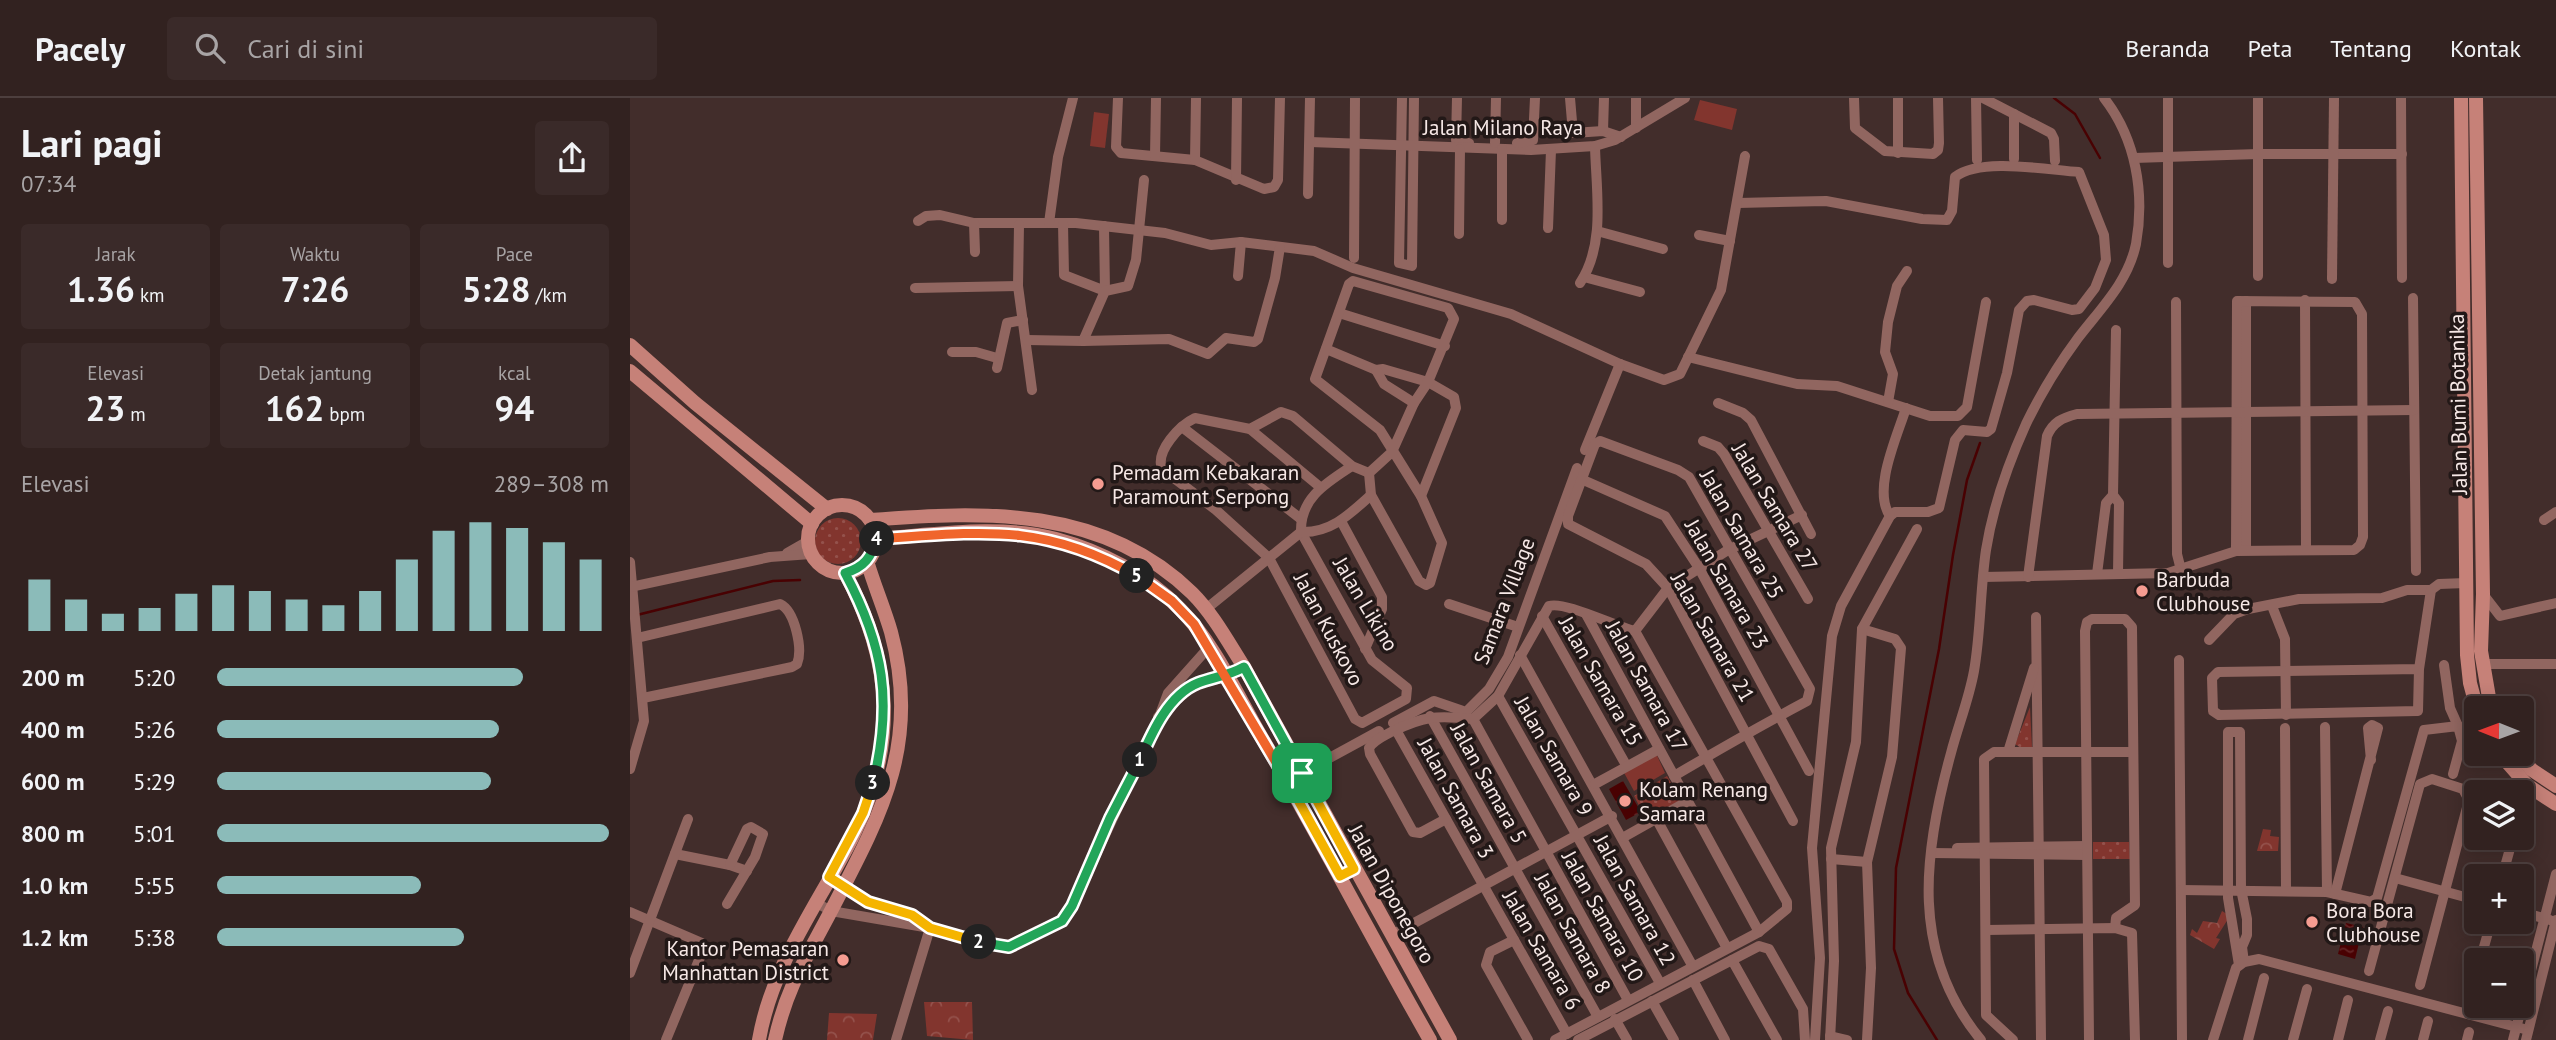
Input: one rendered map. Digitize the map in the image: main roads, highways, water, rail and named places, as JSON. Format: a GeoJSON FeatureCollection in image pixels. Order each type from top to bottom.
{"type":"FeatureCollection","features":[{"type":"Feature","properties":{"kind":"water","name":"Kolam Renang Samara"},"geometry":{"type":"Polygon","coordinates":[[[1623,781],[1641,812],[1626,820],[1609,789],[1623,781]]]}},
{"type":"Feature","properties":{"kind":"water"},"geometry":{"type":"Polygon","coordinates":[[[2346,923],[2363,927],[2355,959],[2338,954],[2346,923]]]}},
{"type":"Feature","properties":{"kind":"waterway"},"geometry":{"type":"LineString","coordinates":[[2054,98],[2075,114],[2100,158]]}},
{"type":"Feature","properties":{"kind":"waterway"},"geometry":{"type":"LineString","coordinates":[[1937,1040],[1908,993],[1894,949],[1896,868],[1939,649],[1967,480],[1980,443]]}},
{"type":"Feature","properties":{"kind":"waterway"},"geometry":{"type":"LineString","coordinates":[[637,615],[773,581],[800,580]]}},
{"type":"Feature","properties":{"kind":"place","name":"Pemadam Kebakaran Paramount Serpong"},"geometry":{"type":"Point","coordinates":[1098,484]}},
{"type":"Feature","properties":{"kind":"place","name":"Barbuda Clubhouse"},"geometry":{"type":"Point","coordinates":[2142,591]}},
{"type":"Feature","properties":{"kind":"place","name":"Kolam Renang Samara"},"geometry":{"type":"Point","coordinates":[1625,801]}},
{"type":"Feature","properties":{"kind":"place","name":"Bora Bora Clubhouse"},"geometry":{"type":"Point","coordinates":[2312,922]}},
{"type":"Feature","properties":{"kind":"place","name":"Kantor Pemasaran Manhattan District"},"geometry":{"type":"Point","coordinates":[843,960]}}]}
